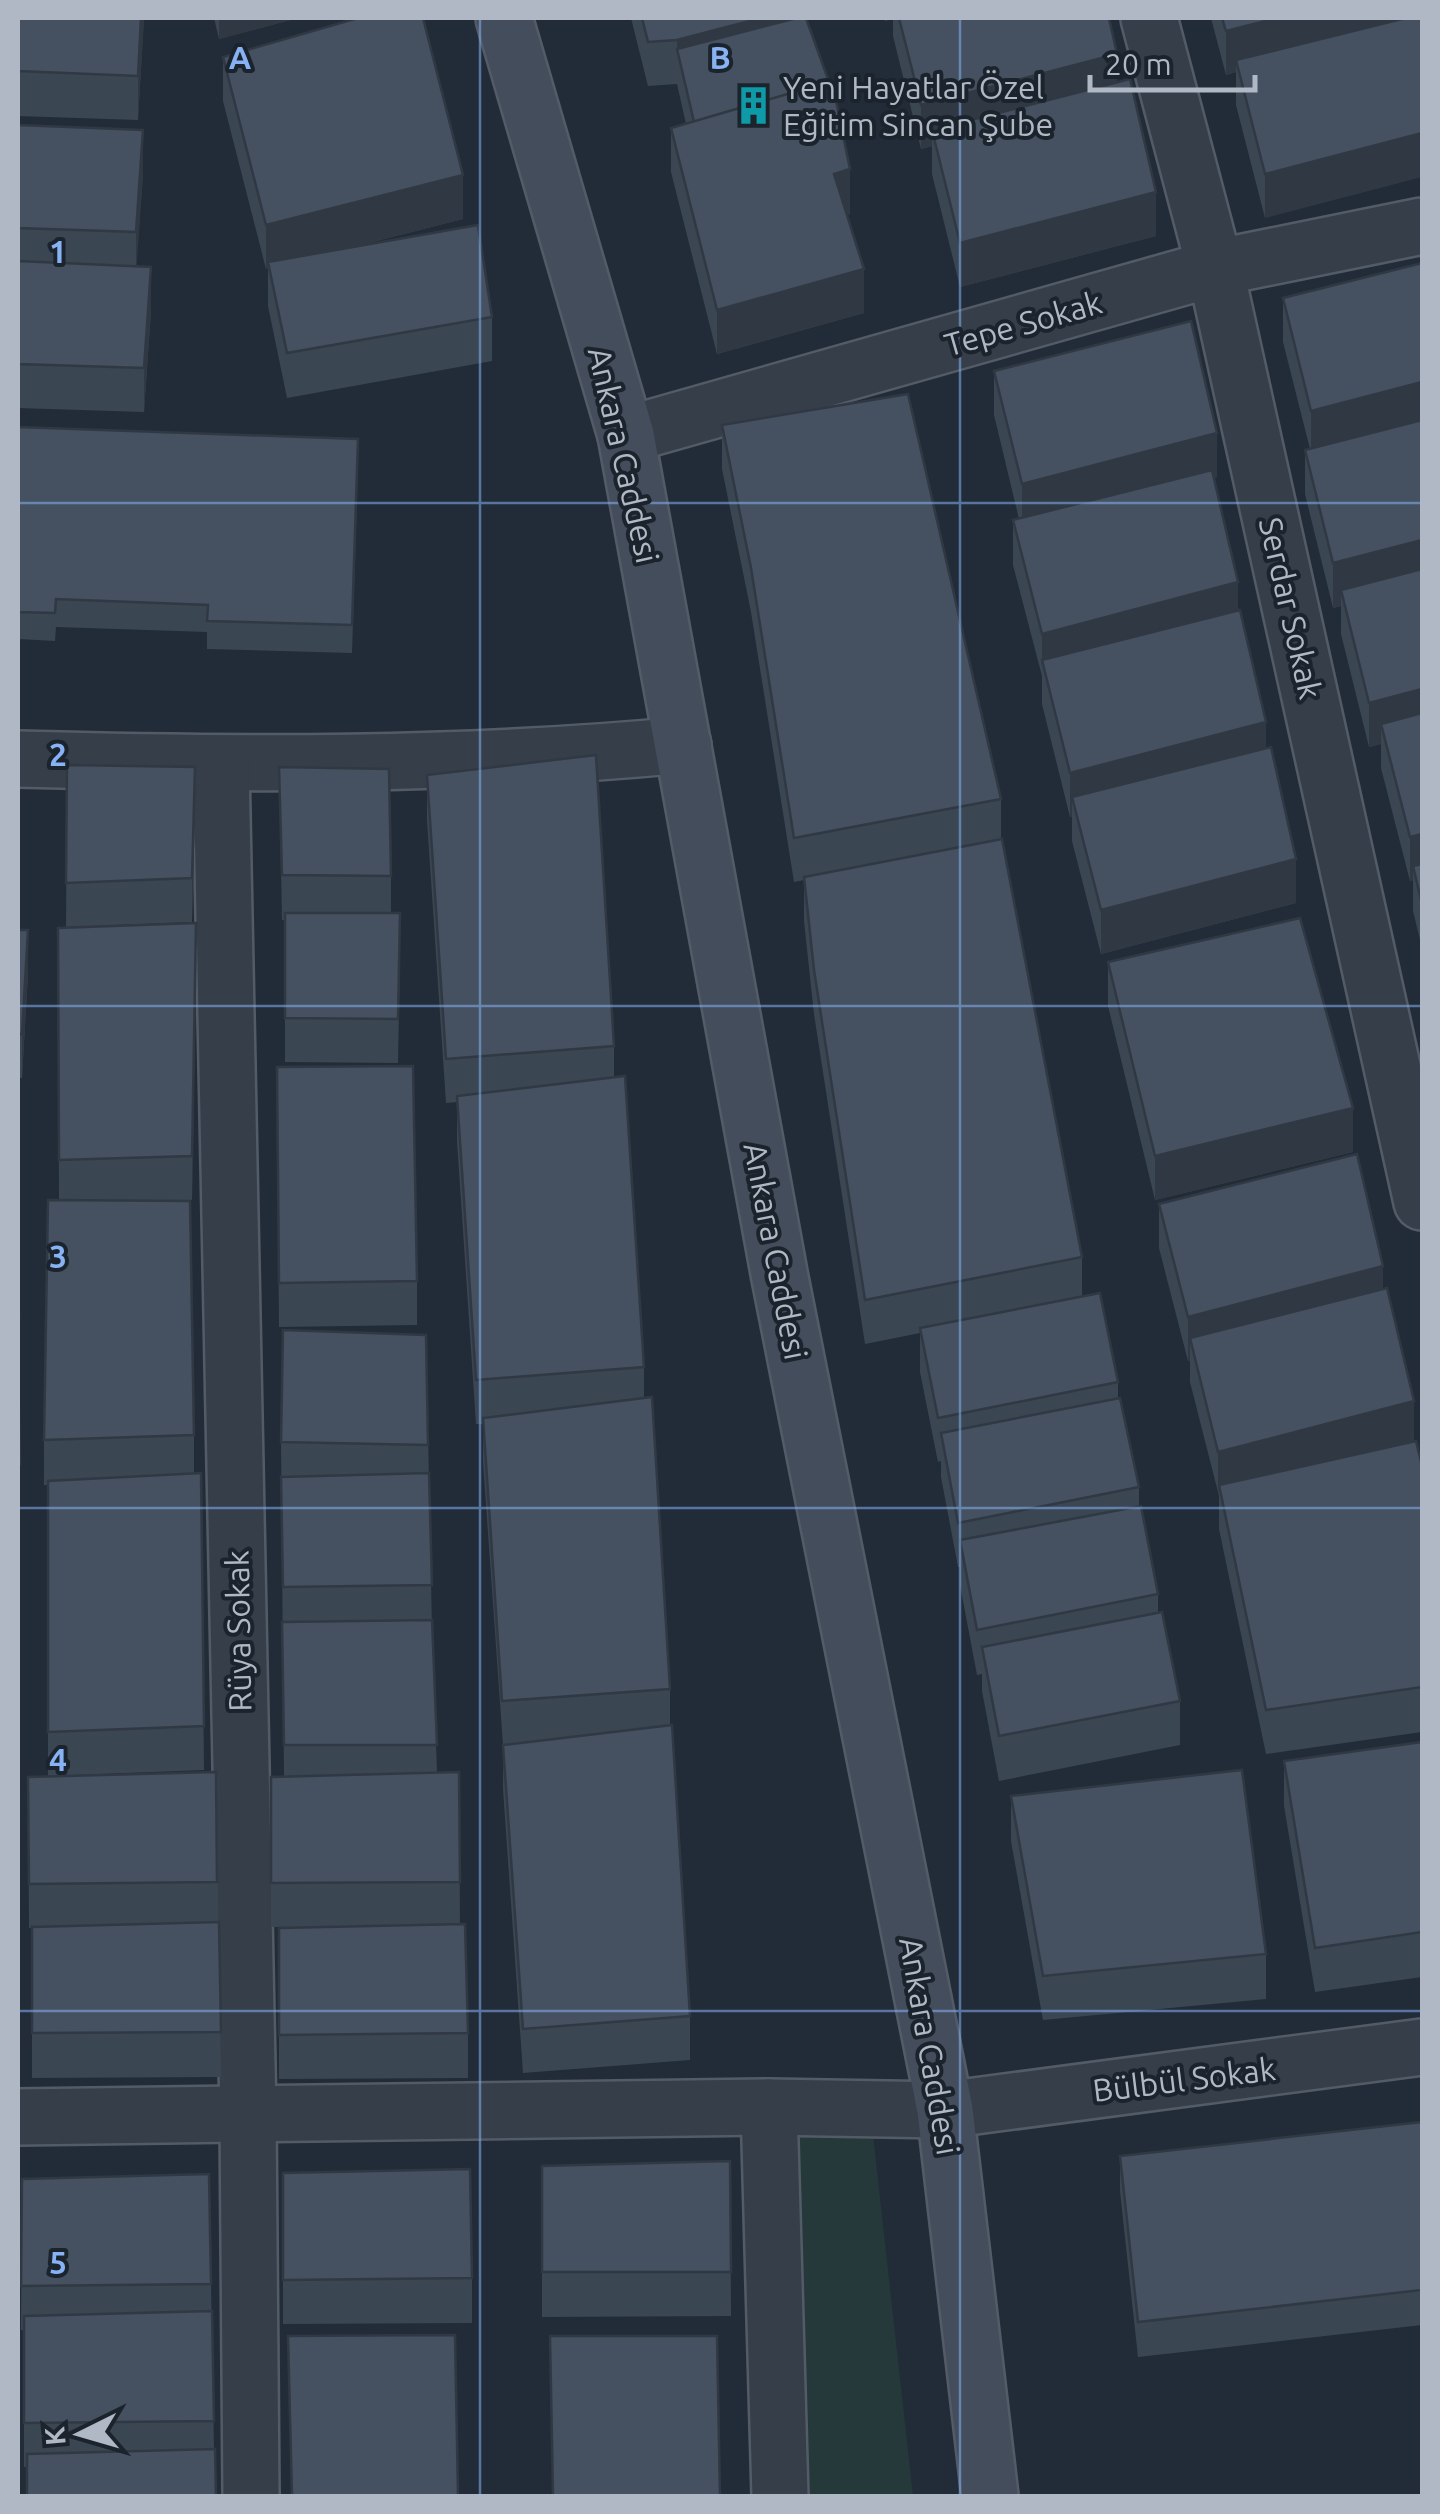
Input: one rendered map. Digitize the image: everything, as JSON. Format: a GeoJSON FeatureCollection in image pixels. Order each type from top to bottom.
{"type":"FeatureCollection","features":[{"type":"Feature","properties":{"kind":"main road","name":"Ankara Caddesi"},"geometry":{"type":"LineString","coordinates":[[504,18],[626,435],[779,1274],[945,2110],[990,2496]]}},
{"type":"Feature","properties":{"kind":"street","name":"Serdar Sokak"},"geometry":{"type":"LineString","coordinates":[[1149,18],[1215,268],[1422,1202]]}},
{"type":"Feature","properties":{"kind":"street","name":"Tepe Sokak"},"geometry":{"type":"LineString","coordinates":[[626,435],[1215,268],[1422,226]]}},
{"type":"Feature","properties":{"kind":"street"},"geometry":{"type":"LineString","coordinates":[[18,759],[221,764],[582,754],[683,745]]}},
{"type":"Feature","properties":{"kind":"street","name":"Rüya Sokak"},"geometry":{"type":"LineString","coordinates":[[221,764],[248,2115],[251,2496]]}},
{"type":"Feature","properties":{"kind":"street","name":"Bülbül Sokak"},"geometry":{"type":"LineString","coordinates":[[18,2117],[769,2107],[945,2110],[1422,2048]]}},
{"type":"Feature","properties":{"kind":"street"},"geometry":{"type":"LineString","coordinates":[[769,2107],[780,2496]]}},
{"type":"Feature","properties":{"kind":"green space"},"geometry":{"type":"Polygon","coordinates":[[[870,2108],[913,2496],[810,2496],[797,2109],[870,2108]]]}},
{"type":"Feature","properties":{"kind":"building"},"geometry":{"type":"Polygon","coordinates":[[[18,18],[141,18],[138,76],[18,71],[18,18]]]}},
{"type":"Feature","properties":{"kind":"building"},"geometry":{"type":"Polygon","coordinates":[[[358,18],[423,18],[463,175],[266,225],[223,57],[358,18]]]}},
{"type":"Feature","properties":{"kind":"building"},"geometry":{"type":"Polygon","coordinates":[[[642,18],[761,18],[677,40],[648,42],[642,18]]]}},
{"type":"Feature","properties":{"kind":"building"},"geometry":{"type":"Polygon","coordinates":[[[806,18],[829,82],[694,122],[677,49],[806,18]]]}},
{"type":"Feature","properties":{"kind":"building"},"geometry":{"type":"Polygon","coordinates":[[[899,18],[1109,18],[1117,54],[921,105],[899,18]]]}},
{"type":"Feature","properties":{"kind":"building"},"geometry":{"type":"Polygon","coordinates":[[[1222,18],[1277,18],[1226,31],[1222,18]]]}},
{"type":"Feature","properties":{"kind":"building"},"geometry":{"type":"Polygon","coordinates":[[[1406,18],[1422,18],[1422,133],[1265,174],[1236,60],[1406,18]]]}},
{"type":"Feature","properties":{"kind":"building"},"geometry":{"type":"Polygon","coordinates":[[[1130,79],[1156,192],[960,243],[932,130],[1130,79]]]}},
{"type":"Feature","properties":{"kind":"building"},"geometry":{"type":"Polygon","coordinates":[[[832,81],[850,169],[834,174],[864,269],[717,310],[671,128],[832,81]]]}},
{"type":"Feature","properties":{"kind":"building"},"geometry":{"type":"Polygon","coordinates":[[[18,125],[143,130],[136,232],[18,228],[18,125]]]}},
{"type":"Feature","properties":{"kind":"building"},"geometry":{"type":"Polygon","coordinates":[[[478,225],[492,317],[287,353],[268,262],[478,225]]]}},
{"type":"Feature","properties":{"kind":"building"},"geometry":{"type":"Polygon","coordinates":[[[18,261],[151,267],[144,368],[18,364],[18,261]]]}},
{"type":"Feature","properties":{"kind":"building"},"geometry":{"type":"Polygon","coordinates":[[[1422,263],[1422,382],[1311,411],[1283,298],[1422,263]]]}},
{"type":"Feature","properties":{"kind":"building"},"geometry":{"type":"Polygon","coordinates":[[[1191,321],[1217,433],[1022,484],[994,371],[1191,321]]]}},
{"type":"Feature","properties":{"kind":"building"},"geometry":{"type":"Polygon","coordinates":[[[908,394],[1001,799],[794,838],[751,568],[722,425],[908,394]]]}},
{"type":"Feature","properties":{"kind":"building"},"geometry":{"type":"Polygon","coordinates":[[[1422,420],[1422,540],[1333,563],[1305,450],[1422,420]]]}},
{"type":"Feature","properties":{"kind":"building"},"geometry":{"type":"Polygon","coordinates":[[[18,427],[358,439],[352,625],[207,621],[208,605],[56,599],[55,613],[18,612],[18,427]]]}},
{"type":"Feature","properties":{"kind":"building"},"geometry":{"type":"Polygon","coordinates":[[[1212,470],[1238,582],[1042,634],[1013,520],[1212,470]]]}},
{"type":"Feature","properties":{"kind":"building"},"geometry":{"type":"Polygon","coordinates":[[[1422,569],[1422,689],[1369,703],[1341,590],[1422,569]]]}},
{"type":"Feature","properties":{"kind":"building"},"geometry":{"type":"Polygon","coordinates":[[[1240,610],[1266,722],[1070,773],[1042,660],[1240,610]]]}},
{"type":"Feature","properties":{"kind":"building"},"geometry":{"type":"Polygon","coordinates":[[[1422,713],[1422,834],[1410,837],[1381,724],[1422,713]]]}},
{"type":"Feature","properties":{"kind":"building"},"geometry":{"type":"Polygon","coordinates":[[[1271,747],[1296,859],[1101,910],[1072,797],[1271,747]]]}},
{"type":"Feature","properties":{"kind":"building"},"geometry":{"type":"Polygon","coordinates":[[[596,755],[614,1046],[446,1059],[427,775],[596,755]]]}},
{"type":"Feature","properties":{"kind":"building"},"geometry":{"type":"Polygon","coordinates":[[[67,765],[195,767],[192,878],[66,883],[67,765]]]}},
{"type":"Feature","properties":{"kind":"building"},"geometry":{"type":"Polygon","coordinates":[[[279,767],[389,769],[391,876],[282,875],[279,767]]]}},
{"type":"Feature","properties":{"kind":"building"},"geometry":{"type":"Polygon","coordinates":[[[1002,839],[1082,1257],[865,1300],[814,970],[804,877],[1002,839]]]}},
{"type":"Feature","properties":{"kind":"building"},"geometry":{"type":"Polygon","coordinates":[[[1422,864],[1422,904],[1413,866],[1422,864]]]}},
{"type":"Feature","properties":{"kind":"building"},"geometry":{"type":"Polygon","coordinates":[[[285,913],[400,913],[398,1019],[285,1018],[285,913]]]}},
{"type":"Feature","properties":{"kind":"building"},"geometry":{"type":"Polygon","coordinates":[[[1300,918],[1353,1108],[1155,1156],[1108,962],[1300,918]]]}},
{"type":"Feature","properties":{"kind":"building"},"geometry":{"type":"Polygon","coordinates":[[[196,923],[192,1156],[59,1160],[58,928],[196,923]]]}},
{"type":"Feature","properties":{"kind":"building"},"geometry":{"type":"Polygon","coordinates":[[[18,930],[28,930],[22,1034],[18,1034],[18,930]]]}},
{"type":"Feature","properties":{"kind":"building"},"geometry":{"type":"Polygon","coordinates":[[[413,1066],[417,1281],[279,1283],[277,1067],[413,1066]]]}},
{"type":"Feature","properties":{"kind":"building"},"geometry":{"type":"Polygon","coordinates":[[[625,1076],[644,1367],[476,1380],[457,1096],[625,1076]]]}},
{"type":"Feature","properties":{"kind":"building"},"geometry":{"type":"Polygon","coordinates":[[[1357,1154],[1383,1266],[1188,1317],[1159,1204],[1357,1154]]]}},
{"type":"Feature","properties":{"kind":"building"},"geometry":{"type":"Polygon","coordinates":[[[48,1200],[190,1201],[194,1435],[44,1440],[48,1200]]]}},
{"type":"Feature","properties":{"kind":"building"},"geometry":{"type":"Polygon","coordinates":[[[1387,1288],[1414,1401],[1218,1452],[1190,1338],[1387,1288]]]}},
{"type":"Feature","properties":{"kind":"building"},"geometry":{"type":"Polygon","coordinates":[[[1100,1293],[1118,1382],[938,1418],[920,1328],[1100,1293]]]}},
{"type":"Feature","properties":{"kind":"building"},"geometry":{"type":"Polygon","coordinates":[[[283,1330],[426,1335],[428,1445],[281,1442],[283,1330]]]}},
{"type":"Feature","properties":{"kind":"building"},"geometry":{"type":"Polygon","coordinates":[[[18,1353],[20,1464],[18,1464],[18,1353]]]}},
{"type":"Feature","properties":{"kind":"building"},"geometry":{"type":"Polygon","coordinates":[[[652,1397],[670,1689],[502,1701],[483,1418],[652,1397]]]}},
{"type":"Feature","properties":{"kind":"building"},"geometry":{"type":"Polygon","coordinates":[[[1120,1398],[1139,1487],[958,1523],[941,1433],[1120,1398]]]}},
{"type":"Feature","properties":{"kind":"building"},"geometry":{"type":"Polygon","coordinates":[[[1416,1441],[1422,1466],[1422,1687],[1266,1710],[1219,1485],[1416,1441]]]}},
{"type":"Feature","properties":{"kind":"building"},"geometry":{"type":"Polygon","coordinates":[[[201,1473],[204,1726],[48,1732],[48,1481],[201,1473]]]}},
{"type":"Feature","properties":{"kind":"building"},"geometry":{"type":"Polygon","coordinates":[[[429,1473],[432,1585],[283,1587],[281,1477],[429,1473]]]}},
{"type":"Feature","properties":{"kind":"building"},"geometry":{"type":"Polygon","coordinates":[[[1141,1506],[1158,1594],[977,1630],[960,1540],[1141,1506]]]}},
{"type":"Feature","properties":{"kind":"building"},"geometry":{"type":"Polygon","coordinates":[[[1162,1612],[1180,1701],[999,1736],[982,1647],[1162,1612]]]}},
{"type":"Feature","properties":{"kind":"building"},"geometry":{"type":"Polygon","coordinates":[[[432,1620],[437,1745],[284,1745],[282,1622],[432,1620]]]}},
{"type":"Feature","properties":{"kind":"building"},"geometry":{"type":"Polygon","coordinates":[[[672,1725],[690,2016],[523,2029],[503,1745],[672,1725]]]}},
{"type":"Feature","properties":{"kind":"building"},"geometry":{"type":"Polygon","coordinates":[[[1422,1742],[1422,1932],[1315,1948],[1284,1761],[1422,1742]]]}},
{"type":"Feature","properties":{"kind":"building"},"geometry":{"type":"Polygon","coordinates":[[[1242,1770],[1266,1954],[1043,1976],[1011,1796],[1242,1770]]]}},
{"type":"Feature","properties":{"kind":"building"},"geometry":{"type":"Polygon","coordinates":[[[216,1772],[217,1882],[29,1884],[28,1777],[216,1772]]]}},
{"type":"Feature","properties":{"kind":"building"},"geometry":{"type":"Polygon","coordinates":[[[459,1772],[460,1882],[271,1883],[271,1777],[459,1772]]]}},
{"type":"Feature","properties":{"kind":"building"},"geometry":{"type":"Polygon","coordinates":[[[219,1922],[221,2032],[32,2033],[32,1927],[219,1922]]]}},
{"type":"Feature","properties":{"kind":"building"},"geometry":{"type":"Polygon","coordinates":[[[465,1924],[468,2033],[279,2035],[279,1928],[465,1924]]]}},
{"type":"Feature","properties":{"kind":"building"},"geometry":{"type":"Polygon","coordinates":[[[1422,2122],[1422,2290],[1138,2322],[1120,2156],[1422,2122]]]}},
{"type":"Feature","properties":{"kind":"building"},"geometry":{"type":"Polygon","coordinates":[[[730,2161],[731,2272],[542,2272],[542,2166],[730,2161]]]}},
{"type":"Feature","properties":{"kind":"building"},"geometry":{"type":"Polygon","coordinates":[[[470,2169],[472,2278],[283,2280],[283,2173],[470,2169]]]}},
{"type":"Feature","properties":{"kind":"building"},"geometry":{"type":"Polygon","coordinates":[[[209,2174],[211,2284],[21,2286],[22,2179],[209,2174]]]}},
{"type":"Feature","properties":{"kind":"building"},"geometry":{"type":"Polygon","coordinates":[[[212,2311],[214,2421],[24,2423],[24,2316],[212,2311]]]}},
{"type":"Feature","properties":{"kind":"building"},"geometry":{"type":"Polygon","coordinates":[[[455,2335],[458,2496],[292,2496],[288,2336],[455,2335]]]}},
{"type":"Feature","properties":{"kind":"building"},"geometry":{"type":"Polygon","coordinates":[[[550,2336],[717,2336],[720,2496],[553,2496],[550,2336]]]}},
{"type":"Feature","properties":{"kind":"building"},"geometry":{"type":"Polygon","coordinates":[[[215,2449],[216,2496],[27,2496],[27,2454],[215,2449]]]}},
{"type":"Feature","properties":{"kind":"place","name":"Yeni Hayatlar Özel Eğitim Sincan Şube"},"geometry":{"type":"Point","coordinates":[753,105]}}]}
